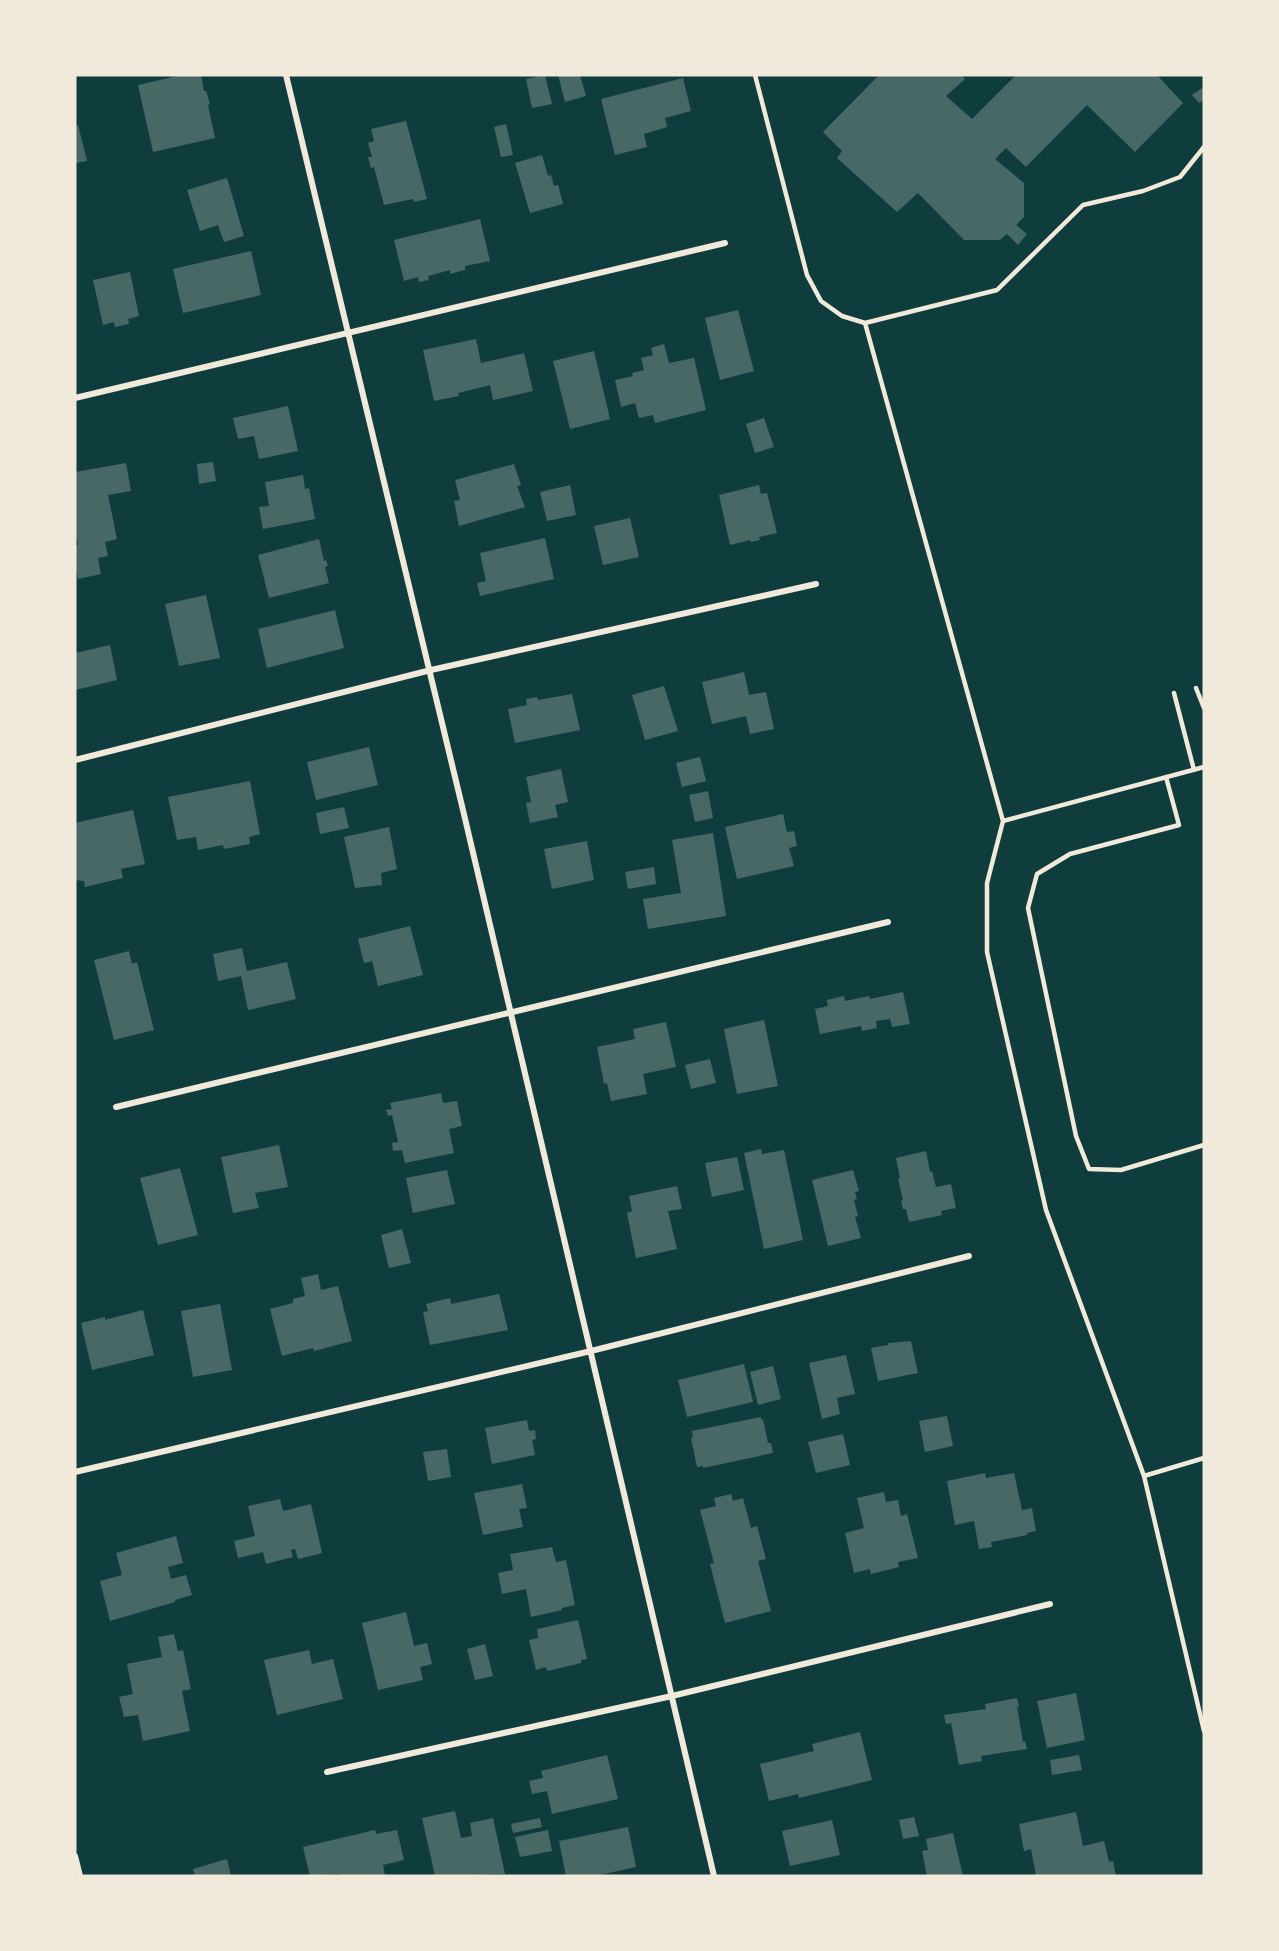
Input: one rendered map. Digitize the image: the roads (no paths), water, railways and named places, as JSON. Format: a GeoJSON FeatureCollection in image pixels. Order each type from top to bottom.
{"type":"FeatureCollection","features":[{"type":"Feature","properties":{"kind":"street"},"geometry":{"type":"LineString","coordinates":[[286,75],[431,670],[509,1013],[714,1876]]}},
{"type":"Feature","properties":{"kind":"street"},"geometry":{"type":"LineString","coordinates":[[75,398],[725,243]]}},
{"type":"Feature","properties":{"kind":"street"},"geometry":{"type":"LineString","coordinates":[[75,760],[431,670],[816,584]]}},
{"type":"Feature","properties":{"kind":"street"},"geometry":{"type":"LineString","coordinates":[[116,1107],[888,922]]}},
{"type":"Feature","properties":{"kind":"street"},"geometry":{"type":"LineString","coordinates":[[75,1472],[591,1351],[969,1256]]}},
{"type":"Feature","properties":{"kind":"street"},"geometry":{"type":"LineString","coordinates":[[327,1772],[672,1696],[1050,1604]]}},
{"type":"Feature","properties":{"kind":"street"},"geometry":{"type":"LineString","coordinates":[[75,1856],[80,1876]]}},
{"type":"Feature","properties":{"kind":"lane"},"geometry":{"type":"LineString","coordinates":[[755,75],[807,275],[821,301],[842,316],[865,323],[997,290],[1083,205],[1143,191],[1180,177],[1204,147]]}},
{"type":"Feature","properties":{"kind":"lane"},"geometry":{"type":"LineString","coordinates":[[865,323],[1003,821],[987,884],[987,952],[1046,1210],[1144,1476],[1204,1731]]}},
{"type":"Feature","properties":{"kind":"lane"},"geometry":{"type":"LineString","coordinates":[[1196,688],[1204,708]]}},
{"type":"Feature","properties":{"kind":"lane"},"geometry":{"type":"LineString","coordinates":[[1174,693],[1194,770]]}},
{"type":"Feature","properties":{"kind":"lane"},"geometry":{"type":"LineString","coordinates":[[1003,821],[1204,767]]}},
{"type":"Feature","properties":{"kind":"lane"},"geometry":{"type":"LineString","coordinates":[[1166,777],[1179,825],[1070,854],[1037,874],[1028,908],[1076,1136],[1089,1169],[1120,1170],[1204,1145]]}},
{"type":"Feature","properties":{"kind":"lane"},"geometry":{"type":"LineString","coordinates":[[1144,1476],[1204,1458]]}}]}
